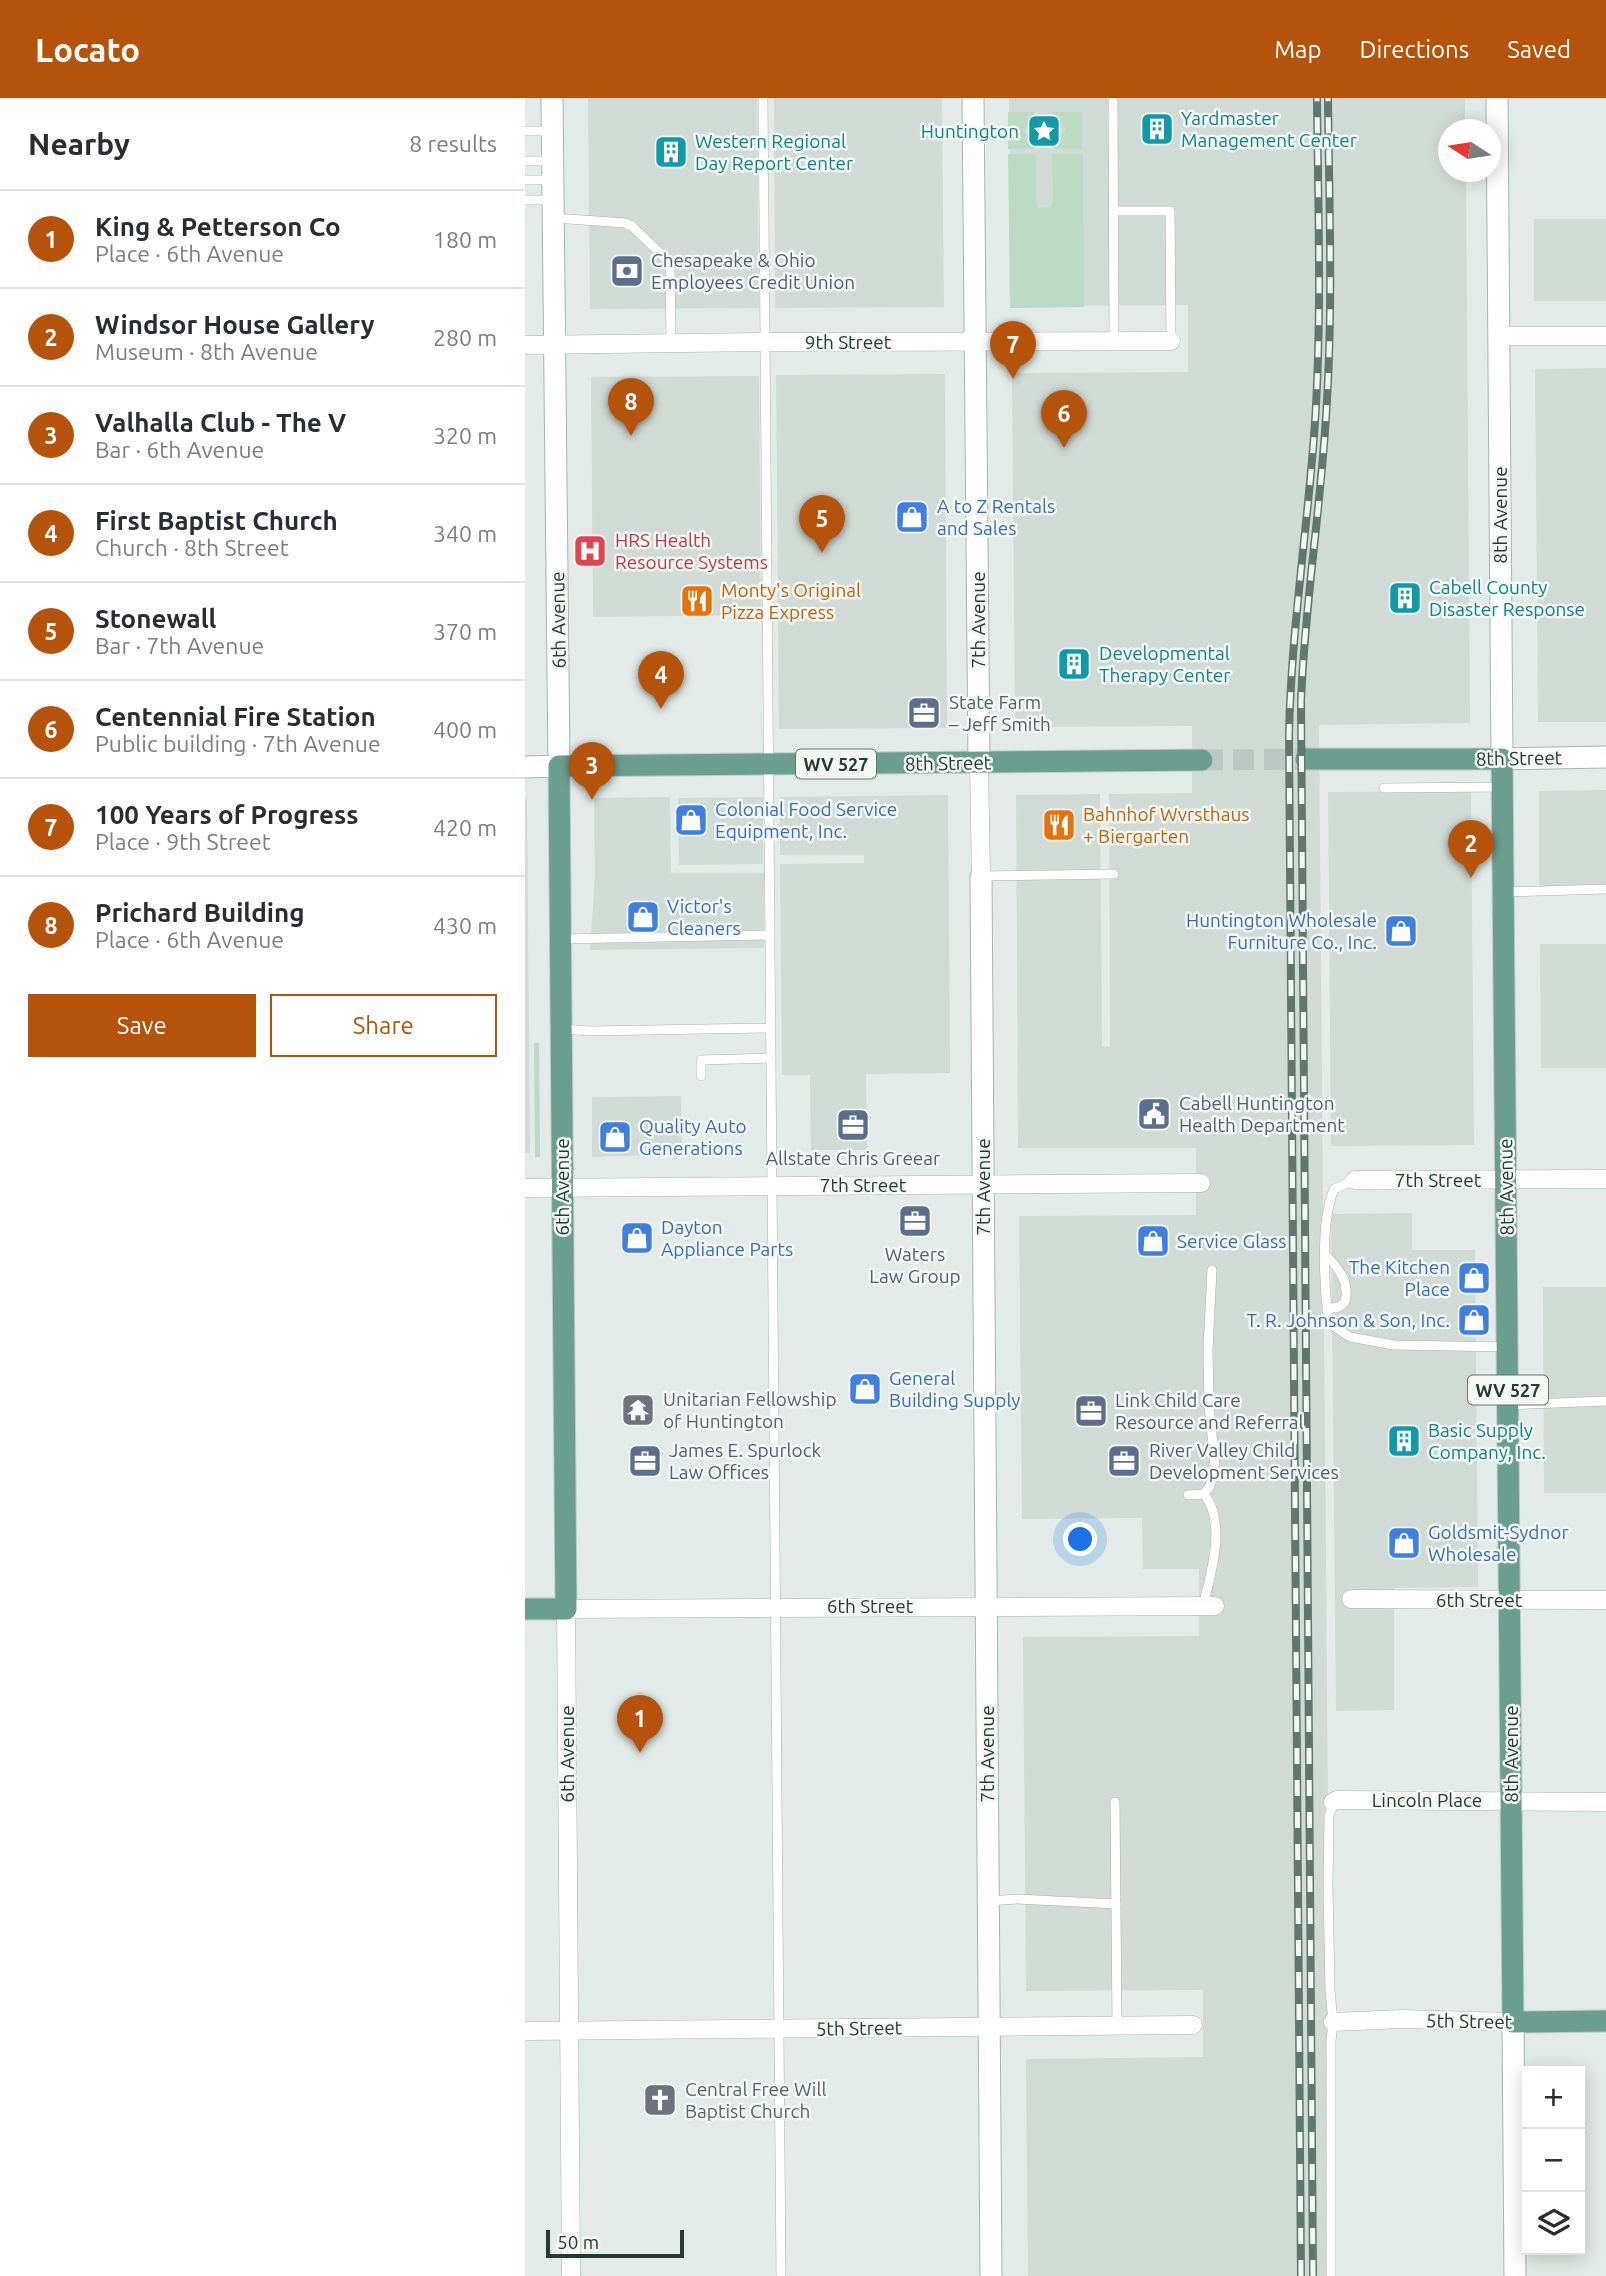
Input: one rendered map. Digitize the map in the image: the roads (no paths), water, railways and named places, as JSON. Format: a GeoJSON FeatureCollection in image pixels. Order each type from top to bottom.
{"type":"FeatureCollection","features":[{"type":"Feature","properties":{"kind":"main road","name":"8th Street"},"geometry":{"type":"LineString","coordinates":[[1306,760],[1502,759]]}},
{"type":"Feature","properties":{"kind":"main road","name":"8th Avenue"},"geometry":{"type":"LineString","coordinates":[[1502,759],[1513,2022]]}},
{"type":"Feature","properties":{"kind":"main road","name":"8th Street"},"geometry":{"type":"LineString","coordinates":[[559,766],[1202,761]]}},
{"type":"Feature","properties":{"kind":"main road","name":"6th Avenue"},"geometry":{"type":"LineString","coordinates":[[559,766],[566,1609]]}},
{"type":"Feature","properties":{"kind":"main road","name":"6th Street"},"geometry":{"type":"LineString","coordinates":[[525,1609],[566,1609]]}},
{"type":"Feature","properties":{"kind":"main road","name":"5th Street"},"geometry":{"type":"LineString","coordinates":[[1513,2022],[1606,2021]]}},
{"type":"Feature","properties":{"kind":"street","name":"6th Avenue"},"geometry":{"type":"LineString","coordinates":[[552,98],[559,766]]}},
{"type":"Feature","properties":{"kind":"street","name":"7th Avenue"},"geometry":{"type":"LineString","coordinates":[[973,98],[991,2276]]}},
{"type":"Feature","properties":{"kind":"street","name":"8th Avenue"},"geometry":{"type":"LineString","coordinates":[[1497,98],[1502,759]]}},
{"type":"Feature","properties":{"kind":"street"},"geometry":{"type":"LineString","coordinates":[[1499,336],[1606,336]]}},
{"type":"Feature","properties":{"kind":"street","name":"9th Street"},"geometry":{"type":"LineString","coordinates":[[525,345],[1171,341]]}},
{"type":"Feature","properties":{"kind":"street","name":"8th Street"},"geometry":{"type":"LineString","coordinates":[[1502,759],[1606,757]]}},
{"type":"Feature","properties":{"kind":"street","name":"8th Street"},"geometry":{"type":"LineString","coordinates":[[525,767],[559,766]]}},
{"type":"Feature","properties":{"kind":"street","name":"7th Street"},"geometry":{"type":"LineString","coordinates":[[1355,1180],[1606,1179]]}},
{"type":"Feature","properties":{"kind":"street","name":"7th Street"},"geometry":{"type":"LineString","coordinates":[[525,1188],[1201,1183]]}},
{"type":"Feature","properties":{"kind":"street","name":"6th Street"},"geometry":{"type":"LineString","coordinates":[[1352,1599],[1606,1600]]}},
{"type":"Feature","properties":{"kind":"street","name":"6th Street"},"geometry":{"type":"LineString","coordinates":[[566,1609],[1209,1606]]}},
{"type":"Feature","properties":{"kind":"street","name":"6th Avenue"},"geometry":{"type":"LineString","coordinates":[[566,1609],[571,2276]]}},
{"type":"Feature","properties":{"kind":"street","name":"Lincoln Place"},"geometry":{"type":"LineString","coordinates":[[1333,1802],[1606,1802]]}},
{"type":"Feature","properties":{"kind":"street","name":"5th Street"},"geometry":{"type":"LineString","coordinates":[[1333,2022],[1513,2022]]}},
{"type":"Feature","properties":{"kind":"street","name":"8th Avenue"},"geometry":{"type":"LineString","coordinates":[[1513,2022],[1515,2276]]}},
{"type":"Feature","properties":{"kind":"street","name":"5th Street"},"geometry":{"type":"LineString","coordinates":[[525,2031],[1193,2025]]}},
{"type":"Feature","properties":{"kind":"lane"},"geometry":{"type":"LineString","coordinates":[[763,98],[781,2276]]}},
{"type":"Feature","properties":{"kind":"lane"},"geometry":{"type":"LineString","coordinates":[[1113,98],[1114,342]]}},
{"type":"Feature","properties":{"kind":"lane"},"geometry":{"type":"LineString","coordinates":[[525,131],[553,131]]}},
{"type":"Feature","properties":{"kind":"lane"},"geometry":{"type":"LineString","coordinates":[[525,161],[553,190]]}},
{"type":"Feature","properties":{"kind":"lane"},"geometry":{"type":"LineString","coordinates":[[525,180],[632,226],[667,260],[670,268],[671,343]]}},
{"type":"Feature","properties":{"kind":"lane"},"geometry":{"type":"LineString","coordinates":[[525,200],[553,190]]}},
{"type":"Feature","properties":{"kind":"lane"},"geometry":{"type":"LineString","coordinates":[[1113,211],[1170,211],[1171,341]]}},
{"type":"Feature","properties":{"kind":"lane"},"geometry":{"type":"LineString","coordinates":[[1384,788],[1502,787]]}},
{"type":"Feature","properties":{"kind":"lane"},"geometry":{"type":"LineString","coordinates":[[981,877],[1114,874]]}},
{"type":"Feature","properties":{"kind":"lane"},"geometry":{"type":"LineString","coordinates":[[1503,892],[1606,888]]}},
{"type":"Feature","properties":{"kind":"lane"},"geometry":{"type":"LineString","coordinates":[[560,939],[770,935]]}},
{"type":"Feature","properties":{"kind":"lane"},"geometry":{"type":"LineString","coordinates":[[561,1029],[589,1031],[771,1028]]}},
{"type":"Feature","properties":{"kind":"lane"},"geometry":{"type":"LineString","coordinates":[[701,1076],[701,1060],[771,1058]]}},
{"type":"Feature","properties":{"kind":"lane"},"geometry":{"type":"LineString","coordinates":[[1355,1180],[1334,1189],[1329,1201],[1326,1222],[1329,1323],[1350,1337],[1394,1345],[1508,1347]]}},
{"type":"Feature","properties":{"kind":"lane"},"geometry":{"type":"LineString","coordinates":[[1326,1255],[1340,1271],[1346,1287],[1345,1302],[1339,1307],[1327,1309]]}},
{"type":"Feature","properties":{"kind":"lane"},"geometry":{"type":"LineString","coordinates":[[1188,1495],[1203,1494],[1210,1486],[1215,1466],[1209,1404],[1208,1349],[1212,1270]]}},
{"type":"Feature","properties":{"kind":"lane"},"geometry":{"type":"LineString","coordinates":[[1508,1405],[1606,1401]]}},
{"type":"Feature","properties":{"kind":"lane"},"geometry":{"type":"LineString","coordinates":[[1203,1494],[1212,1509],[1215,1528],[1209,1606]]}},
{"type":"Feature","properties":{"kind":"lane"},"geometry":{"type":"LineString","coordinates":[[1115,1802],[1117,2026]]}},
{"type":"Feature","properties":{"kind":"lane"},"geometry":{"type":"LineString","coordinates":[[1331,2276],[1333,2022],[1329,1990],[1328,1884],[1329,1816],[1333,1802]]}},
{"type":"Feature","properties":{"kind":"lane"},"geometry":{"type":"LineString","coordinates":[[988,1901],[1017,1899],[1116,1904]]}},
{"type":"Feature","properties":{"kind":"tunnel"},"geometry":{"type":"LineString","coordinates":[[1202,760],[1306,759]]}},
{"type":"Feature","properties":{"kind":"railway"},"geometry":{"type":"LineString","coordinates":[[1301,2276],[1289,735],[1293,657],[1317,382],[1317,98]]}},
{"type":"Feature","properties":{"kind":"railway"},"geometry":{"type":"LineString","coordinates":[[1313,2276],[1301,701],[1325,438],[1329,362],[1328,98]]}},
{"type":"Feature","properties":{"kind":"place","name":"Yardmaster Management Center"},"geometry":{"type":"Point","coordinates":[1157,129]}},
{"type":"Feature","properties":{"kind":"place","name":"Huntington"},"geometry":{"type":"Point","coordinates":[1044,131]}},
{"type":"Feature","properties":{"kind":"place","name":"Western Regional Day Report Center"},"geometry":{"type":"Point","coordinates":[671,152]}},
{"type":"Feature","properties":{"kind":"place","name":"Chesapeake & Ohio Employees Credit Union"},"geometry":{"type":"Point","coordinates":[627,271]}},
{"type":"Feature","properties":{"kind":"place","name":"100 Years of Progress"},"geometry":{"type":"Point","coordinates":[1013,379]}},
{"type":"Feature","properties":{"kind":"place","name":"Prichard Building"},"geometry":{"type":"Point","coordinates":[631,436]}},
{"type":"Feature","properties":{"kind":"place","name":"Centennial Fire Station"},"geometry":{"type":"Point","coordinates":[1064,448]}},
{"type":"Feature","properties":{"kind":"place","name":"A to Z Rentals and Sales"},"geometry":{"type":"Point","coordinates":[912,517]}},
{"type":"Feature","properties":{"kind":"place","name":"HRS Health Resource Systems"},"geometry":{"type":"Point","coordinates":[590,551]}},
{"type":"Feature","properties":{"kind":"place","name":"Stonewall"},"geometry":{"type":"Point","coordinates":[822,553]}},
{"type":"Feature","properties":{"kind":"place","name":"Cabell County Disaster Response"},"geometry":{"type":"Point","coordinates":[1405,598]}},
{"type":"Feature","properties":{"kind":"place","name":"Monty's Original Pizza Express"},"geometry":{"type":"Point","coordinates":[697,601]}},
{"type":"Feature","properties":{"kind":"place","name":"Developmental Therapy Center"},"geometry":{"type":"Point","coordinates":[1074,664]}},
{"type":"Feature","properties":{"kind":"place","name":"First Baptist Church"},"geometry":{"type":"Point","coordinates":[661,709]}},
{"type":"Feature","properties":{"kind":"place","name":"State Farm – Jeff Smith"},"geometry":{"type":"Point","coordinates":[924,713]}},
{"type":"Feature","properties":{"kind":"place","name":"Valhalla Club - The V"},"geometry":{"type":"Point","coordinates":[592,800]}},
{"type":"Feature","properties":{"kind":"place","name":"Colonial Food Service Equipment, Inc."},"geometry":{"type":"Point","coordinates":[691,820]}},
{"type":"Feature","properties":{"kind":"place","name":"Bahnhof Wvrsthaus + Biergarten"},"geometry":{"type":"Point","coordinates":[1059,825]}},
{"type":"Feature","properties":{"kind":"place","name":"Windsor House Gallery"},"geometry":{"type":"Point","coordinates":[1471,878]}},
{"type":"Feature","properties":{"kind":"place","name":"Victor's Cleaners"},"geometry":{"type":"Point","coordinates":[643,917]}},
{"type":"Feature","properties":{"kind":"place","name":"Huntington Wholesale Furniture Co., Inc."},"geometry":{"type":"Point","coordinates":[1401,931]}},
{"type":"Feature","properties":{"kind":"place","name":"Cabell Huntington Health Department"},"geometry":{"type":"Point","coordinates":[1154,1114]}},
{"type":"Feature","properties":{"kind":"place","name":"Allstate Chris Greear"},"geometry":{"type":"Point","coordinates":[853,1125]}},
{"type":"Feature","properties":{"kind":"place","name":"Quality Auto Generations"},"geometry":{"type":"Point","coordinates":[615,1137]}},
{"type":"Feature","properties":{"kind":"place","name":"Waters Law Group"},"geometry":{"type":"Point","coordinates":[915,1221]}},
{"type":"Feature","properties":{"kind":"place","name":"Dayton Appliance Parts"},"geometry":{"type":"Point","coordinates":[637,1238]}},
{"type":"Feature","properties":{"kind":"place","name":"Service Glass"},"geometry":{"type":"Point","coordinates":[1153,1241]}},
{"type":"Feature","properties":{"kind":"place","name":"The Kitchen Place"},"geometry":{"type":"Point","coordinates":[1474,1278]}},
{"type":"Feature","properties":{"kind":"place","name":"T. R. Johnson & Son, Inc."},"geometry":{"type":"Point","coordinates":[1474,1320]}},
{"type":"Feature","properties":{"kind":"place","name":"General Building Supply"},"geometry":{"type":"Point","coordinates":[865,1389]}},
{"type":"Feature","properties":{"kind":"place","name":"Unitarian Fellowship of Huntington"},"geometry":{"type":"Point","coordinates":[638,1410]}},
{"type":"Feature","properties":{"kind":"place","name":"Link Child Care Resource and Referral"},"geometry":{"type":"Point","coordinates":[1091,1411]}},
{"type":"Feature","properties":{"kind":"place","name":"Basic Supply Company, Inc."},"geometry":{"type":"Point","coordinates":[1404,1441]}},
{"type":"Feature","properties":{"kind":"place","name":"James E. Spurlock Law Offices"},"geometry":{"type":"Point","coordinates":[645,1461]}},
{"type":"Feature","properties":{"kind":"place","name":"River Valley Child Development Services"},"geometry":{"type":"Point","coordinates":[1124,1461]}},
{"type":"Feature","properties":{"kind":"place","name":"Goldsmit-Sydnor Wholesale"},"geometry":{"type":"Point","coordinates":[1404,1543]}},
{"type":"Feature","properties":{"kind":"place","name":"King & Petterson Co"},"geometry":{"type":"Point","coordinates":[640,1753]}},
{"type":"Feature","properties":{"kind":"place","name":"Central Free Will Baptist Church"},"geometry":{"type":"Point","coordinates":[660,2100]}}]}
